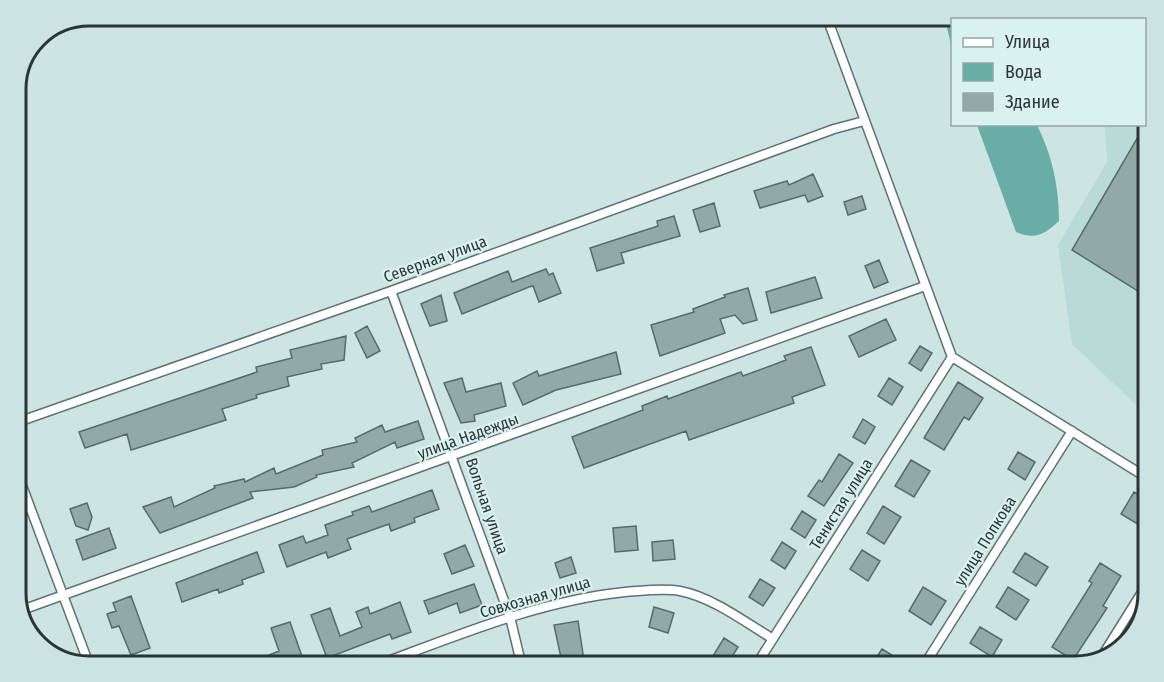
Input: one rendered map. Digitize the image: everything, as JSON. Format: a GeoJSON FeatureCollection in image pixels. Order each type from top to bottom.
{"type":"FeatureCollection","features":[{"type":"Feature","properties":{"kind":"street"},"geometry":{"type":"LineString","coordinates":[[830,26],[952,357],[1138,472]]}},
{"type":"Feature","properties":{"kind":"street","name":"Северная улица"},"geometry":{"type":"LineString","coordinates":[[26,419],[391,291],[834,129],[864,121]]}},
{"type":"Feature","properties":{"kind":"street","name":"улица Надежды"},"geometry":{"type":"LineString","coordinates":[[27,608],[453,458],[925,286]]}},
{"type":"Feature","properties":{"kind":"street","name":"Вольная улица"},"geometry":{"type":"LineString","coordinates":[[391,291],[510,617],[519,656]]}},
{"type":"Feature","properties":{"kind":"street","name":"Тенистая улица"},"geometry":{"type":"LineString","coordinates":[[762,656],[952,357]]}},
{"type":"Feature","properties":{"kind":"street","name":"улица Попкова"},"geometry":{"type":"LineString","coordinates":[[930,656],[1072,431]]}},
{"type":"Feature","properties":{"kind":"street"},"geometry":{"type":"LineString","coordinates":[[26,496],[86,656]]}},
{"type":"Feature","properties":{"kind":"street","name":"Совхозная улица"},"geometry":{"type":"LineString","coordinates":[[402,656],[510,617],[584,596],[641,591],[680,591],[712,603],[773,639]]}},
{"type":"Feature","properties":{"kind":"street"},"geometry":{"type":"LineString","coordinates":[[1107,648],[1138,599]]}},
{"type":"Feature","properties":{"kind":"shaded area"},"geometry":{"type":"Polygon","coordinates":[[[1105,126],[1138,126],[1138,407],[1072,344],[1058,245],[1107,162],[1105,126]]]}},
{"type":"Feature","properties":{"kind":"water"},"geometry":{"type":"Polygon","coordinates":[[[947,26],[951,26],[951,45],[947,26]]]}},
{"type":"Feature","properties":{"kind":"water"},"geometry":{"type":"Polygon","coordinates":[[[977,126],[1037,126],[1047,148],[1058,195],[1059,221],[1039,235],[1029,236],[1016,232],[977,126]]]}},
{"type":"Feature","properties":{"kind":"building"},"geometry":{"type":"Polygon","coordinates":[[[1138,137],[1138,291],[1072,250],[1138,137]]]}},
{"type":"Feature","properties":{"kind":"building"},"geometry":{"type":"Polygon","coordinates":[[[813,174],[823,196],[808,202],[805,195],[760,208],[754,191],[787,181],[789,185],[813,174]]]}},
{"type":"Feature","properties":{"kind":"building"},"geometry":{"type":"Polygon","coordinates":[[[862,196],[866,209],[848,215],[844,202],[862,196]]]}},
{"type":"Feature","properties":{"kind":"building"},"geometry":{"type":"Polygon","coordinates":[[[714,203],[720,226],[700,232],[693,210],[714,203]]]}},
{"type":"Feature","properties":{"kind":"building"},"geometry":{"type":"Polygon","coordinates":[[[674,216],[680,236],[621,253],[624,263],[597,271],[590,248],[658,226],[657,221],[674,216]]]}},
{"type":"Feature","properties":{"kind":"building"},"geometry":{"type":"Polygon","coordinates":[[[879,260],[888,282],[874,288],[865,266],[879,260]]]}},
{"type":"Feature","properties":{"kind":"building"},"geometry":{"type":"Polygon","coordinates":[[[546,269],[549,275],[553,273],[561,293],[539,302],[533,286],[462,314],[454,293],[508,271],[512,282],[546,269]]]}},
{"type":"Feature","properties":{"kind":"building"},"geometry":{"type":"Polygon","coordinates":[[[815,277],[822,298],[771,313],[766,292],[815,277]]]}},
{"type":"Feature","properties":{"kind":"building"},"geometry":{"type":"Polygon","coordinates":[[[748,288],[757,320],[743,324],[735,315],[720,319],[725,333],[660,356],[651,325],[694,312],[693,309],[725,297],[724,295],[748,288]]]}},
{"type":"Feature","properties":{"kind":"building"},"geometry":{"type":"Polygon","coordinates":[[[441,295],[447,321],[430,326],[421,304],[441,295]]]}},
{"type":"Feature","properties":{"kind":"building"},"geometry":{"type":"Polygon","coordinates":[[[886,319],[896,340],[859,357],[849,336],[886,319]]]}},
{"type":"Feature","properties":{"kind":"building"},"geometry":{"type":"Polygon","coordinates":[[[367,326],[380,351],[367,358],[355,333],[367,326]]]}},
{"type":"Feature","properties":{"kind":"building"},"geometry":{"type":"Polygon","coordinates":[[[346,336],[344,360],[321,364],[322,369],[287,377],[289,386],[256,395],[257,398],[222,409],[226,420],[131,450],[127,434],[85,448],[79,432],[257,372],[256,367],[292,358],[290,350],[346,336]]]}},
{"type":"Feature","properties":{"kind":"building"},"geometry":{"type":"Polygon","coordinates":[[[920,346],[932,353],[921,371],[909,363],[920,346]]]}},
{"type":"Feature","properties":{"kind":"building"},"geometry":{"type":"Polygon","coordinates":[[[811,347],[825,385],[792,397],[794,403],[689,440],[686,431],[584,468],[572,437],[643,410],[642,406],[667,396],[668,399],[741,372],[743,376],[786,360],[784,356],[811,347]]]}},
{"type":"Feature","properties":{"kind":"building"},"geometry":{"type":"Polygon","coordinates":[[[616,352],[621,374],[556,390],[523,405],[513,383],[537,371],[539,376],[616,352]]]}},
{"type":"Feature","properties":{"kind":"building"},"geometry":{"type":"Polygon","coordinates":[[[462,378],[466,392],[501,383],[506,406],[474,415],[475,421],[461,423],[444,383],[462,378]]]}},
{"type":"Feature","properties":{"kind":"building"},"geometry":{"type":"Polygon","coordinates":[[[889,378],[903,387],[892,405],[878,396],[889,378]]]}},
{"type":"Feature","properties":{"kind":"building"},"geometry":{"type":"Polygon","coordinates":[[[958,382],[983,398],[969,420],[964,417],[944,450],[924,438],[958,382]]]}},
{"type":"Feature","properties":{"kind":"building"},"geometry":{"type":"Polygon","coordinates":[[[863,419],[875,427],[865,444],[853,437],[863,419]]]}},
{"type":"Feature","properties":{"kind":"building"},"geometry":{"type":"Polygon","coordinates":[[[418,421],[424,439],[397,448],[395,442],[352,463],[354,467],[316,475],[317,477],[294,487],[250,492],[253,498],[160,533],[143,507],[171,497],[174,507],[215,488],[214,486],[244,479],[245,482],[274,468],[276,474],[323,455],[322,450],[357,442],[355,438],[382,425],[385,432],[418,421]]]}},
{"type":"Feature","properties":{"kind":"building"},"geometry":{"type":"Polygon","coordinates":[[[1018,452],[1035,462],[1025,480],[1008,469],[1018,452]]]}},
{"type":"Feature","properties":{"kind":"building"},"geometry":{"type":"Polygon","coordinates":[[[839,454],[853,463],[824,506],[808,496],[819,480],[822,482],[839,454]]]}},
{"type":"Feature","properties":{"kind":"building"},"geometry":{"type":"Polygon","coordinates":[[[911,460],[930,471],[914,497],[895,486],[911,460]]]}},
{"type":"Feature","properties":{"kind":"building"},"geometry":{"type":"Polygon","coordinates":[[[432,490],[439,509],[414,518],[415,522],[391,531],[389,524],[347,539],[351,549],[328,558],[326,552],[287,567],[279,545],[303,536],[306,543],[328,535],[325,525],[353,515],[352,512],[369,506],[372,512],[432,490]]]}},
{"type":"Feature","properties":{"kind":"building"},"geometry":{"type":"Polygon","coordinates":[[[1134,492],[1138,494],[1138,524],[1121,514],[1134,492]]]}},
{"type":"Feature","properties":{"kind":"building"},"geometry":{"type":"Polygon","coordinates":[[[87,503],[92,517],[88,530],[76,526],[70,509],[87,503]]]}},
{"type":"Feature","properties":{"kind":"building"},"geometry":{"type":"Polygon","coordinates":[[[883,506],[901,517],[884,544],[867,533],[883,506]]]}},
{"type":"Feature","properties":{"kind":"building"},"geometry":{"type":"Polygon","coordinates":[[[802,511],[816,520],[805,538],[791,529],[802,511]]]}},
{"type":"Feature","properties":{"kind":"building"},"geometry":{"type":"Polygon","coordinates":[[[636,526],[638,550],[615,552],[613,528],[636,526]]]}},
{"type":"Feature","properties":{"kind":"building"},"geometry":{"type":"Polygon","coordinates":[[[109,528],[116,548],[83,560],[76,540],[109,528]]]}},
{"type":"Feature","properties":{"kind":"building"},"geometry":{"type":"Polygon","coordinates":[[[673,540],[675,559],[653,561],[652,542],[673,540]]]}},
{"type":"Feature","properties":{"kind":"building"},"geometry":{"type":"Polygon","coordinates":[[[782,542],[796,551],[785,569],[771,560],[782,542]]]}},
{"type":"Feature","properties":{"kind":"building"},"geometry":{"type":"Polygon","coordinates":[[[465,545],[474,566],[452,574],[444,554],[465,545]]]}},
{"type":"Feature","properties":{"kind":"building"},"geometry":{"type":"Polygon","coordinates":[[[862,550],[880,561],[868,581],[850,569],[862,550]]]}},
{"type":"Feature","properties":{"kind":"building"},"geometry":{"type":"Polygon","coordinates":[[[257,552],[264,572],[242,580],[243,584],[219,593],[218,589],[182,602],[176,583],[257,552]]]}},
{"type":"Feature","properties":{"kind":"building"},"geometry":{"type":"Polygon","coordinates":[[[1025,553],[1048,567],[1036,586],[1013,572],[1025,553]]]}},
{"type":"Feature","properties":{"kind":"building"},"geometry":{"type":"Polygon","coordinates":[[[571,557],[576,573],[560,578],[555,563],[571,557]]]}},
{"type":"Feature","properties":{"kind":"building"},"geometry":{"type":"Polygon","coordinates":[[[1100,563],[1121,576],[1103,606],[1107,608],[1076,656],[1067,656],[1052,647],[1092,583],[1089,581],[1100,563]]]}},
{"type":"Feature","properties":{"kind":"building"},"geometry":{"type":"Polygon","coordinates":[[[760,579],[775,588],[763,606],[749,597],[760,579]]]}},
{"type":"Feature","properties":{"kind":"building"},"geometry":{"type":"Polygon","coordinates":[[[474,584],[482,605],[460,613],[457,603],[429,614],[424,601],[474,584]]]}},
{"type":"Feature","properties":{"kind":"building"},"geometry":{"type":"Polygon","coordinates":[[[923,587],[946,601],[931,625],[909,611],[923,587]]]}},
{"type":"Feature","properties":{"kind":"building"},"geometry":{"type":"Polygon","coordinates":[[[1008,587],[1029,600],[1016,620],[996,607],[1008,587]]]}},
{"type":"Feature","properties":{"kind":"building"},"geometry":{"type":"Polygon","coordinates":[[[131,596],[150,648],[131,655],[119,626],[112,628],[107,614],[116,611],[113,603],[131,596]]]}},
{"type":"Feature","properties":{"kind":"building"},"geometry":{"type":"Polygon","coordinates":[[[400,602],[411,632],[392,639],[390,634],[332,656],[326,656],[311,615],[330,608],[340,636],[362,627],[356,612],[368,607],[370,614],[400,602]]]}},
{"type":"Feature","properties":{"kind":"building"},"geometry":{"type":"Polygon","coordinates":[[[654,607],[674,613],[668,633],[649,627],[654,607]]]}},
{"type":"Feature","properties":{"kind":"building"},"geometry":{"type":"Polygon","coordinates":[[[578,621],[583,656],[561,656],[554,625],[578,621]]]}},
{"type":"Feature","properties":{"kind":"building"},"geometry":{"type":"Polygon","coordinates":[[[290,622],[302,656],[266,656],[279,651],[271,628],[290,622]]]}},
{"type":"Feature","properties":{"kind":"building"},"geometry":{"type":"Polygon","coordinates":[[[980,627],[1002,640],[993,656],[970,643],[980,627]]]}},
{"type":"Feature","properties":{"kind":"building"},"geometry":{"type":"Polygon","coordinates":[[[724,638],[738,647],[732,656],[713,656],[724,638]]]}},
{"type":"Feature","properties":{"kind":"building"},"geometry":{"type":"Polygon","coordinates":[[[882,649],[893,656],[877,656],[882,649]]]}}]}
